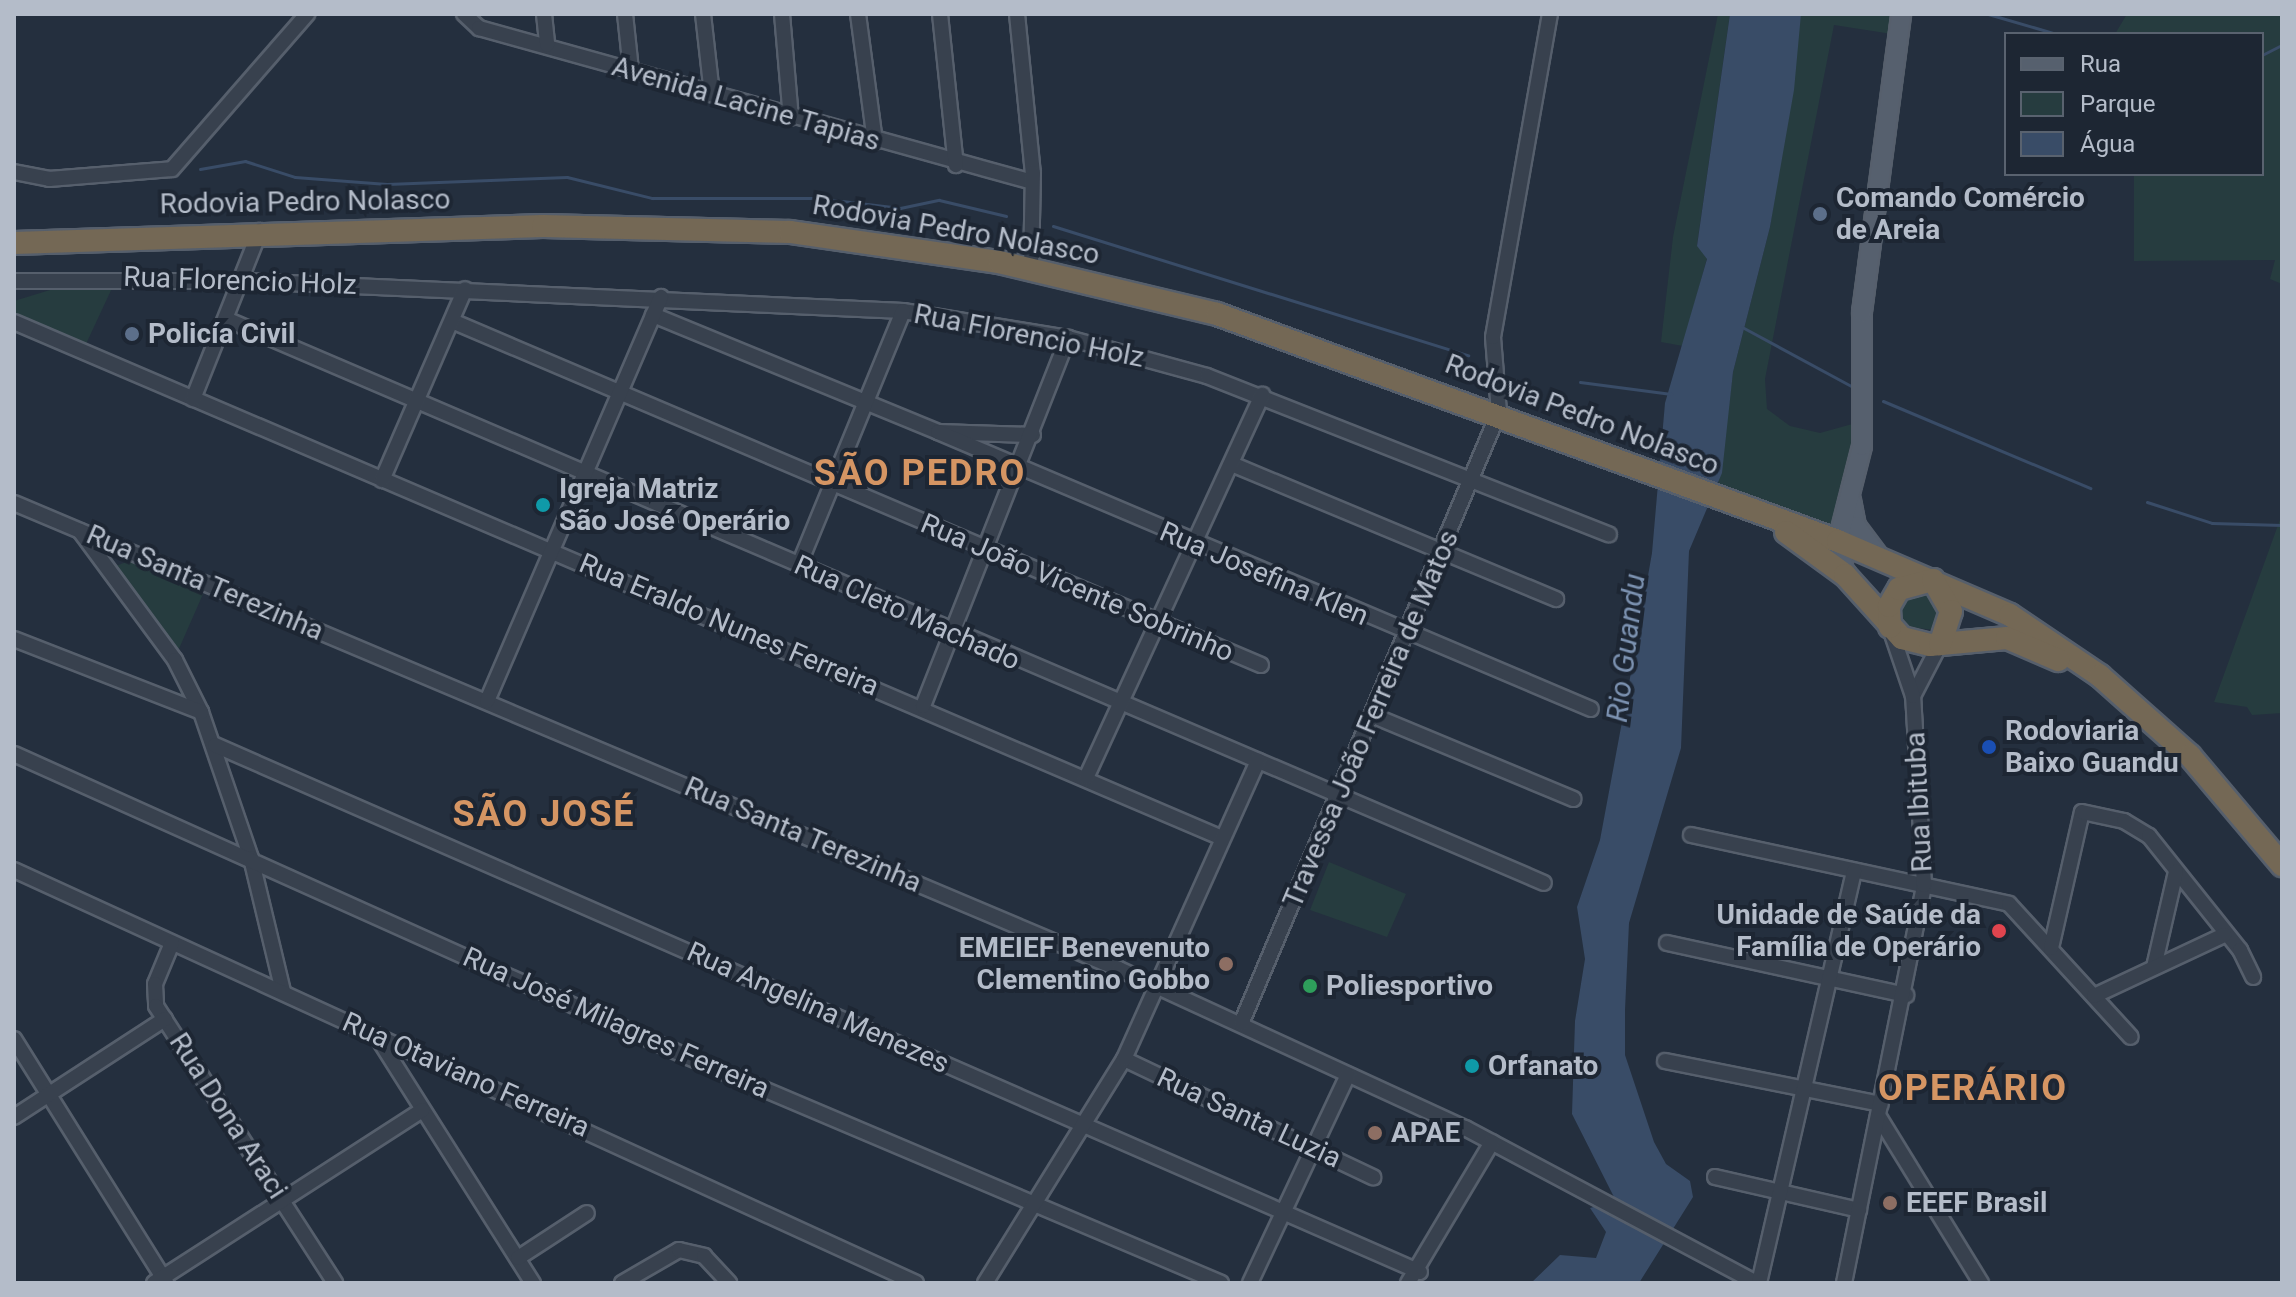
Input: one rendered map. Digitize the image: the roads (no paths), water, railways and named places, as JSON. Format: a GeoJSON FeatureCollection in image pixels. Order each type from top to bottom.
{"type":"FeatureCollection","features":[{"type":"Feature","properties":{"kind":"highway","name":"Rodovia Pedro Nolasco"},"geometry":{"type":"LineString","coordinates":[[14,243],[260,231],[760,230],[902,245],[1031,269],[1217,314],[1499,412],[1635,468],[1750,512],[1838,541],[1933,580],[2066,650],[2190,756],[2282,865]]}},
{"type":"Feature","properties":{"kind":"highway","name":"Rodovia Pedro Nolasco"},"geometry":{"type":"LineString","coordinates":[[1750,512],[1845,575],[1890,627]]}},
{"type":"Feature","properties":{"kind":"highway"},"geometry":{"type":"LineString","coordinates":[[1933,580],[1951,611],[1940,644],[1912,642],[1890,627],[1889,606],[1899,589],[1933,580]]}},
{"type":"Feature","properties":{"kind":"highway","name":"Rodovia Pedro Nolasco"},"geometry":{"type":"LineString","coordinates":[[1940,644],[2016,641],[2135,708]]}},
{"type":"Feature","properties":{"kind":"main road"},"geometry":{"type":"LineString","coordinates":[[1845,575],[1838,541],[1863,434],[1867,268],[1901,14]]}},
{"type":"Feature","properties":{"kind":"main road"},"geometry":{"type":"LineString","coordinates":[[1851,489],[1856,526],[1879,557]]}},
{"type":"Feature","properties":{"kind":"street"},"geometry":{"type":"LineString","coordinates":[[14,172],[49,179],[172,169],[307,14]]}},
{"type":"Feature","properties":{"kind":"street"},"geometry":{"type":"LineString","coordinates":[[544,14],[547,45]]}},
{"type":"Feature","properties":{"kind":"street"},"geometry":{"type":"LineString","coordinates":[[625,14],[631,70]]}},
{"type":"Feature","properties":{"kind":"street"},"geometry":{"type":"LineString","coordinates":[[703,14],[712,94]]}},
{"type":"Feature","properties":{"kind":"street"},"geometry":{"type":"LineString","coordinates":[[782,14],[791,118]]}},
{"type":"Feature","properties":{"kind":"street"},"geometry":{"type":"LineString","coordinates":[[858,14],[875,142]]}},
{"type":"Feature","properties":{"kind":"street"},"geometry":{"type":"LineString","coordinates":[[940,14],[956,165]]}},
{"type":"Feature","properties":{"kind":"street"},"geometry":{"type":"LineString","coordinates":[[1017,14],[1029,181],[1031,269]]}},
{"type":"Feature","properties":{"kind":"street"},"geometry":{"type":"LineString","coordinates":[[1499,412],[1493,337],[1550,14]]}},
{"type":"Feature","properties":{"kind":"street","name":"Avenida Lacine Tapias"},"geometry":{"type":"LineString","coordinates":[[464,17],[791,118],[956,165],[1029,181]]}},
{"type":"Feature","properties":{"kind":"street"},"geometry":{"type":"LineString","coordinates":[[193,399],[244,281],[260,231]]}},
{"type":"Feature","properties":{"kind":"street","name":"Rua Florencio Holz"},"geometry":{"type":"LineString","coordinates":[[14,281],[244,281],[661,297],[903,311],[1068,338],[1262,395],[1609,534]]}},
{"type":"Feature","properties":{"kind":"street"},"geometry":{"type":"LineString","coordinates":[[382,480],[465,289]]}},
{"type":"Feature","properties":{"kind":"street"},"geometry":{"type":"LineString","coordinates":[[487,701],[661,297]]}},
{"type":"Feature","properties":{"kind":"street"},"geometry":{"type":"LineString","coordinates":[[799,565],[903,311]]}},
{"type":"Feature","properties":{"kind":"street","name":"Rua Josefina Klen"},"geometry":{"type":"LineString","coordinates":[[653,315],[938,432],[1195,547],[1591,709]]}},
{"type":"Feature","properties":{"kind":"street","name":"Rua Cleto Machado"},"geometry":{"type":"LineString","coordinates":[[228,320],[952,633],[1544,883]]}},
{"type":"Feature","properties":{"kind":"street","name":"Rua João Vicente Sobrinho"},"geometry":{"type":"LineString","coordinates":[[452,321],[832,486],[1261,665]]}},
{"type":"Feature","properties":{"kind":"street","name":"Rua Eraldo Nunes Ferreira"},"geometry":{"type":"LineString","coordinates":[[14,322],[923,706],[1222,838]]}},
{"type":"Feature","properties":{"kind":"street"},"geometry":{"type":"LineString","coordinates":[[923,706],[984,549],[1033,435],[1068,338]]}},
{"type":"Feature","properties":{"kind":"street"},"geometry":{"type":"LineString","coordinates":[[1086,778],[1123,706],[1234,465],[1262,395]]}},
{"type":"Feature","properties":{"kind":"street","name":"Travessa João Ferreira de Matos"},"geometry":{"type":"LineString","coordinates":[[1241,1024],[1341,798],[1499,412]]}},
{"type":"Feature","properties":{"kind":"street"},"geometry":{"type":"LineString","coordinates":[[938,432],[1033,435]]}},
{"type":"Feature","properties":{"kind":"street"},"geometry":{"type":"LineString","coordinates":[[1234,465],[1441,554],[1556,599]]}},
{"type":"Feature","properties":{"kind":"street","name":"Rua Santa Terezinha"},"geometry":{"type":"LineString","coordinates":[[14,503],[487,701],[1241,1024],[1582,1187],[1758,1283]]}},
{"type":"Feature","properties":{"kind":"street"},"geometry":{"type":"LineString","coordinates":[[80,531],[175,660],[201,712],[215,745],[251,858],[283,991]]}},
{"type":"Feature","properties":{"kind":"street"},"geometry":{"type":"LineString","coordinates":[[106,563],[125,548]]}},
{"type":"Feature","properties":{"kind":"street","name":"Rua Ibituba"},"geometry":{"type":"LineString","coordinates":[[1844,1283],[1906,995],[1924,885],[1913,696],[1890,627]]}},
{"type":"Feature","properties":{"kind":"street"},"geometry":{"type":"LineString","coordinates":[[14,639],[201,712]]}},
{"type":"Feature","properties":{"kind":"street","name":"Rua Ibituba"},"geometry":{"type":"LineString","coordinates":[[1913,696],[1940,644]]}},
{"type":"Feature","properties":{"kind":"street"},"geometry":{"type":"LineString","coordinates":[[1374,716],[1573,799]]}},
{"type":"Feature","properties":{"kind":"street","name":"Rua Angelina Menezes"},"geometry":{"type":"LineString","coordinates":[[215,745],[1420,1272]]}},
{"type":"Feature","properties":{"kind":"street","name":"Rua José Milagres Ferreira"},"geometry":{"type":"LineString","coordinates":[[14,754],[688,1057],[1221,1283]]}},
{"type":"Feature","properties":{"kind":"street"},"geometry":{"type":"LineString","coordinates":[[985,1283],[1124,1059],[1258,761]]}},
{"type":"Feature","properties":{"kind":"street"},"geometry":{"type":"LineString","coordinates":[[2051,948],[2082,812],[2138,827],[2176,872],[2253,977]]}},
{"type":"Feature","properties":{"kind":"street"},"geometry":{"type":"LineString","coordinates":[[1691,835],[2009,904],[2131,1037]]}},
{"type":"Feature","properties":{"kind":"street","name":"Rua Otaviano Ferreira"},"geometry":{"type":"LineString","coordinates":[[14,870],[916,1283]]}},
{"type":"Feature","properties":{"kind":"street"},"geometry":{"type":"LineString","coordinates":[[1758,1283],[1826,979],[1854,871]]}},
{"type":"Feature","properties":{"kind":"street"},"geometry":{"type":"LineString","coordinates":[[2154,967],[2176,872]]}},
{"type":"Feature","properties":{"kind":"street"},"geometry":{"type":"LineString","coordinates":[[2094,996],[2224,935]]}},
{"type":"Feature","properties":{"kind":"street","name":"Rua Dona Araci"},"geometry":{"type":"LineString","coordinates":[[172,943],[153,995],[165,1019],[335,1283]]}},
{"type":"Feature","properties":{"kind":"street"},"geometry":{"type":"LineString","coordinates":[[1667,943],[1906,995]]}},
{"type":"Feature","properties":{"kind":"street"},"geometry":{"type":"LineString","coordinates":[[14,1117],[165,1019]]}},
{"type":"Feature","properties":{"kind":"street"},"geometry":{"type":"LineString","coordinates":[[376,1035],[533,1283]]}},
{"type":"Feature","properties":{"kind":"street"},"geometry":{"type":"LineString","coordinates":[[14,1039],[161,1281],[283,1198],[422,1110]]}},
{"type":"Feature","properties":{"kind":"street","name":"Rua Santa Luzia"},"geometry":{"type":"LineString","coordinates":[[1124,1059],[1373,1177]]}},
{"type":"Feature","properties":{"kind":"street"},"geometry":{"type":"LineString","coordinates":[[1665,1061],[1803,1087],[1880,1111],[1981,1283]]}},
{"type":"Feature","properties":{"kind":"street"},"geometry":{"type":"LineString","coordinates":[[1250,1283],[1287,1215],[1348,1075]]}},
{"type":"Feature","properties":{"kind":"street"},"geometry":{"type":"LineString","coordinates":[[1408,1283],[1420,1272],[1492,1142]]}},
{"type":"Feature","properties":{"kind":"street"},"geometry":{"type":"LineString","coordinates":[[1715,1177],[1859,1210]]}},
{"type":"Feature","properties":{"kind":"street"},"geometry":{"type":"LineString","coordinates":[[518,1258],[587,1213]]}},
{"type":"Feature","properties":{"kind":"street"},"geometry":{"type":"LineString","coordinates":[[622,1283],[666,1253],[692,1251],[724,1277]]}},
{"type":"Feature","properties":{"kind":"water"},"geometry":{"type":"Polygon","coordinates":[[[1730,14],[1801,14],[1794,90],[1770,227],[1733,372],[1722,473],[1689,551],[1681,748],[1629,923],[1625,1010],[1625,1055],[1654,1142],[1666,1164],[1690,1181],[1693,1197],[1639,1283],[1531,1283],[1560,1255],[1596,1258],[1606,1232],[1590,1208],[1616,1201],[1572,1114],[1575,1021],[1585,959],[1577,907],[1600,840],[1652,553],[1665,403],[1707,259],[1697,246],[1730,14]]]}},
{"type":"Feature","properties":{"kind":"waterway"},"geometry":{"type":"LineString","coordinates":[[1988,14],[2050,32]]}},
{"type":"Feature","properties":{"kind":"waterway"},"geometry":{"type":"LineString","coordinates":[[2264,54],[2282,45]]}},
{"type":"Feature","properties":{"kind":"waterway"},"geometry":{"type":"LineString","coordinates":[[200,169],[245,161],[295,177],[387,184],[567,177],[652,198],[817,198],[900,208],[939,200],[1006,216]]}},
{"type":"Feature","properties":{"kind":"waterway"},"geometry":{"type":"LineString","coordinates":[[1053,226],[1468,355]]}},
{"type":"Feature","properties":{"kind":"waterway"},"geometry":{"type":"LineString","coordinates":[[1742,327],[1851,386]]}},
{"type":"Feature","properties":{"kind":"waterway"},"geometry":{"type":"LineString","coordinates":[[1580,382],[1671,394]]}},
{"type":"Feature","properties":{"kind":"waterway"},"geometry":{"type":"LineString","coordinates":[[1883,401],[2090,488]]}},
{"type":"Feature","properties":{"kind":"waterway"},"geometry":{"type":"LineString","coordinates":[[2147,502],[2212,523],[2282,525]]}},
{"type":"Feature","properties":{"kind":"place","name":"Comando Comércio de Areia"},"geometry":{"type":"Point","coordinates":[1820,214]}},
{"type":"Feature","properties":{"kind":"place","name":"Policía Civil"},"geometry":{"type":"Point","coordinates":[132,334]}},
{"type":"Feature","properties":{"kind":"place","name":"Igreja Matriz São José Operário"},"geometry":{"type":"Point","coordinates":[543,505]}},
{"type":"Feature","properties":{"kind":"place","name":"Rodoviaria Baixo Guandu"},"geometry":{"type":"Point","coordinates":[1989,747]}},
{"type":"Feature","properties":{"kind":"place","name":"Unidade de Saúde da Família de Operário"},"geometry":{"type":"Point","coordinates":[1999,931]}},
{"type":"Feature","properties":{"kind":"place","name":"EMEIEF Benevenuto Clementino Gobbo"},"geometry":{"type":"Point","coordinates":[1226,964]}},
{"type":"Feature","properties":{"kind":"place","name":"Poliesportivo"},"geometry":{"type":"Point","coordinates":[1310,986]}},
{"type":"Feature","properties":{"kind":"place","name":"Orfanato"},"geometry":{"type":"Point","coordinates":[1472,1066]}},
{"type":"Feature","properties":{"kind":"place","name":"APAE"},"geometry":{"type":"Point","coordinates":[1375,1133]}},
{"type":"Feature","properties":{"kind":"place","name":"EEEF Brasil"},"geometry":{"type":"Point","coordinates":[1890,1203]}},
{"type":"Feature","properties":{"kind":"district","name":"SÃO PEDRO"},"geometry":{"type":"Point","coordinates":[920,474]}},
{"type":"Feature","properties":{"kind":"district","name":"SÃO JOSÉ"},"geometry":{"type":"Point","coordinates":[544,815]}},
{"type":"Feature","properties":{"kind":"district","name":"OPERÁRIO"},"geometry":{"type":"Point","coordinates":[1973,1089]}},
{"type":"Feature","properties":{"kind":"water label","name":"Rio Guandu"},"geometry":{"type":"Point","coordinates":[1626,648]}}]}
